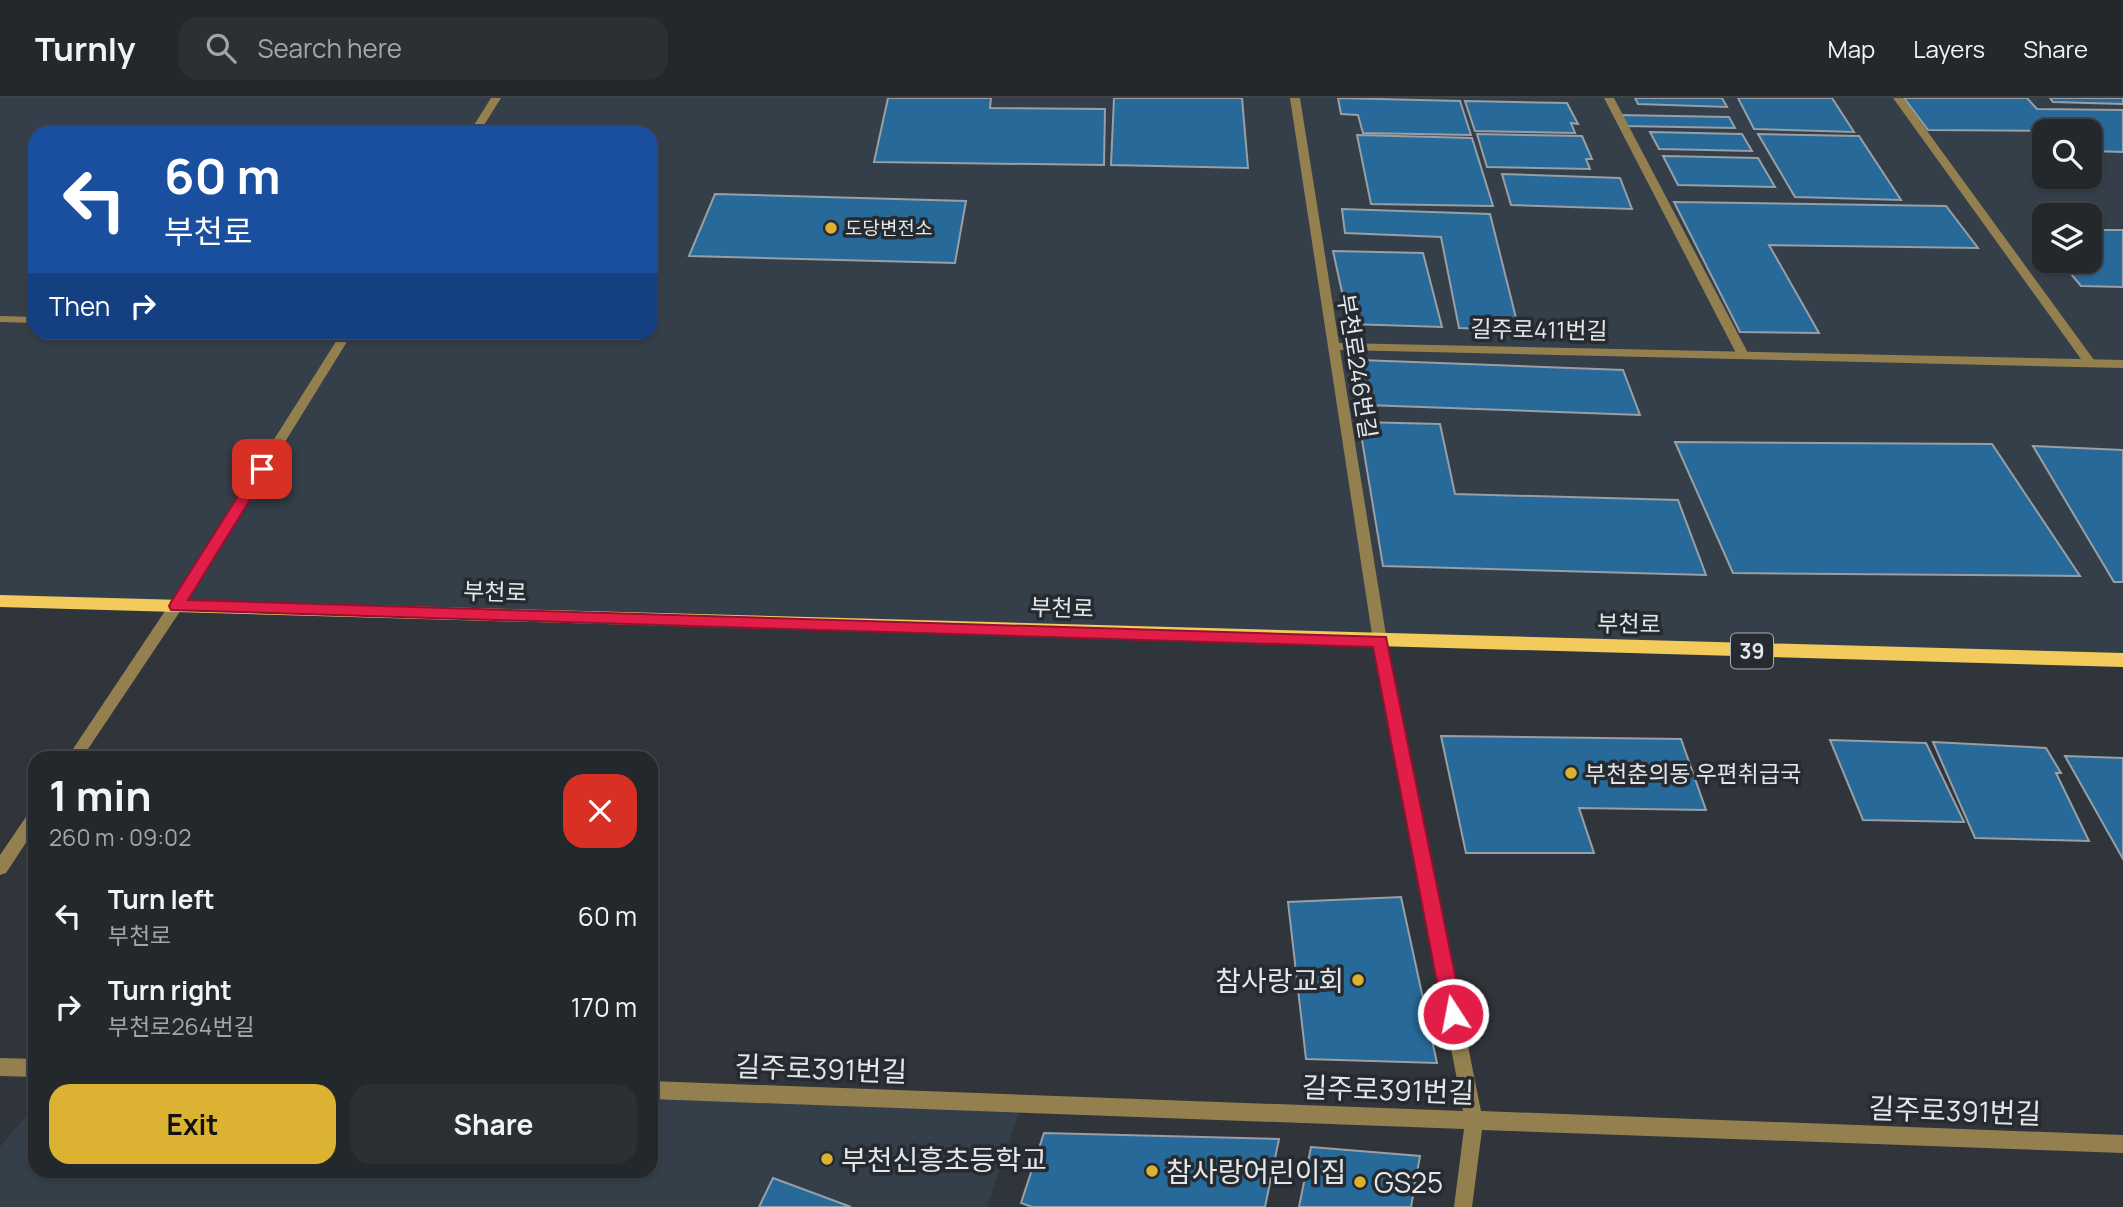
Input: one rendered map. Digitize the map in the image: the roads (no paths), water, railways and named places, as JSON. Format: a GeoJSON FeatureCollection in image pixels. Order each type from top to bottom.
{"type":"FeatureCollection","features":[{"type":"Feature","properties":{"kind":"main road","name":"부천로"},"geometry":{"type":"LineString","coordinates":[[0,601],[2123,660]]}},
{"type":"Feature","properties":{"kind":"street"},"geometry":{"type":"LineString","coordinates":[[478,126],[496,98]]}},
{"type":"Feature","properties":{"kind":"street","name":"부천로246번길"},"geometry":{"type":"LineString","coordinates":[[1295,98],[1380,641],[1474,1121],[1463,1207]]}},
{"type":"Feature","properties":{"kind":"street"},"geometry":{"type":"LineString","coordinates":[[1609,98],[1743,355]]}},
{"type":"Feature","properties":{"kind":"street"},"geometry":{"type":"LineString","coordinates":[[1898,98],[2090,363]]}},
{"type":"Feature","properties":{"kind":"street"},"geometry":{"type":"LineString","coordinates":[[0,319],[28,320]]}},
{"type":"Feature","properties":{"kind":"street"},"geometry":{"type":"LineString","coordinates":[[79,751],[176,606],[343,340]]}},
{"type":"Feature","properties":{"kind":"street","name":"길주로411번길"},"geometry":{"type":"LineString","coordinates":[[1334,346],[2123,363]]}},
{"type":"Feature","properties":{"kind":"street"},"geometry":{"type":"LineString","coordinates":[[0,868],[28,826]]}},
{"type":"Feature","properties":{"kind":"street"},"geometry":{"type":"LineString","coordinates":[[0,1067],[28,1068]]}},
{"type":"Feature","properties":{"kind":"street","name":"길주로391번길"},"geometry":{"type":"LineString","coordinates":[[658,1090],[2123,1144]]}},
{"type":"Feature","properties":{"kind":"place","name":"도당변전소"},"geometry":{"type":"Point","coordinates":[831,228]}},
{"type":"Feature","properties":{"kind":"place","name":"부천춘의동 우편취급국"},"geometry":{"type":"Point","coordinates":[1571,773]}},
{"type":"Feature","properties":{"kind":"place","name":"참사랑교회"},"geometry":{"type":"Point","coordinates":[1358,980]}},
{"type":"Feature","properties":{"kind":"place","name":"부천신흥초등학교"},"geometry":{"type":"Point","coordinates":[827,1159]}},
{"type":"Feature","properties":{"kind":"place","name":"참사랑어린이집"},"geometry":{"type":"Point","coordinates":[1152,1171]}},
{"type":"Feature","properties":{"kind":"place","name":"GS25"},"geometry":{"type":"Point","coordinates":[1360,1182]}}]}
